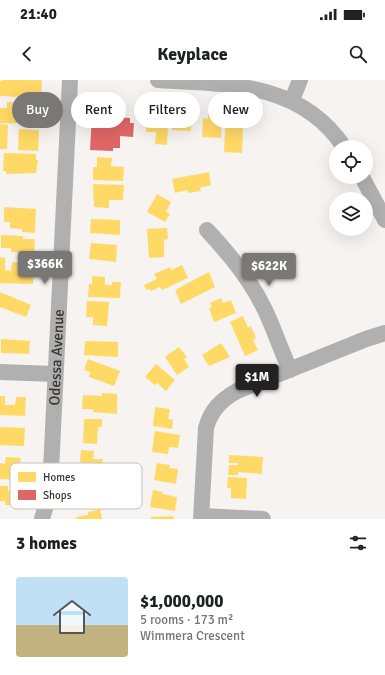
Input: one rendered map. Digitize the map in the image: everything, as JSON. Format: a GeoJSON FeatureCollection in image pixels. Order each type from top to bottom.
{"type":"FeatureCollection","features":[{"type":"Feature","properties":{"kind":"street","name":"Odessa Avenue"},"geometry":{"type":"LineString","coordinates":[[51,463],[70,80]]}},
{"type":"Feature","properties":{"kind":"street"},"geometry":{"type":"LineString","coordinates":[[158,80],[219,83],[254,88],[292,100],[329,130],[338,140]]}},
{"type":"Feature","properties":{"kind":"street"},"geometry":{"type":"LineString","coordinates":[[292,100],[300,80]]}},
{"type":"Feature","properties":{"kind":"street"},"geometry":{"type":"LineString","coordinates":[[366,184],[385,220]]}},
{"type":"Feature","properties":{"kind":"street"},"geometry":{"type":"LineString","coordinates":[[207,230],[233,258],[251,283],[265,310],[290,370]]}},
{"type":"Feature","properties":{"kind":"street"},"geometry":{"type":"LineString","coordinates":[[263,519],[202,517],[205,440],[209,418],[212,413],[225,398],[237,391],[366,338],[385,333]]}},
{"type":"Feature","properties":{"kind":"street"},"geometry":{"type":"LineString","coordinates":[[0,372],[55,374]]}},
{"type":"Feature","properties":{"kind":"street","name":"Odessa Avenue"},"geometry":{"type":"LineString","coordinates":[[42,519],[45,509]]}},
{"type":"Feature","properties":{"kind":"street","name":"Odessa Avenue"},"geometry":{"type":"LineString","coordinates":[[52,519],[54,509]]}},
{"type":"Feature","properties":{"kind":"building: Homes"},"geometry":{"type":"Polygon","coordinates":[[[42,80],[41,92],[12,92],[12,97],[0,96],[0,81],[42,80]]]}},
{"type":"Feature","properties":{"kind":"building: Homes"},"geometry":{"type":"Polygon","coordinates":[[[7,102],[12,102],[12,123],[0,123],[0,108],[7,108],[7,102]]]}},
{"type":"Feature","properties":{"kind":"building: Homes"},"geometry":{"type":"Polygon","coordinates":[[[203,118],[208,119],[208,128],[221,128],[221,138],[202,137],[203,118]]]}},
{"type":"Feature","properties":{"kind":"building: Homes"},"geometry":{"type":"Polygon","coordinates":[[[0,124],[8,125],[7,149],[0,149],[0,124]]]}},
{"type":"Feature","properties":{"kind":"building: Homes"},"geometry":{"type":"Polygon","coordinates":[[[146,128],[168,128],[167,145],[155,144],[156,132],[146,132],[146,128]]]}},
{"type":"Feature","properties":{"kind":"building: Homes"},"geometry":{"type":"Polygon","coordinates":[[[172,128],[191,128],[191,131],[172,130],[172,128]]]}},
{"type":"Feature","properties":{"kind":"building: Homes"},"geometry":{"type":"Polygon","coordinates":[[[225,128],[243,128],[242,153],[224,152],[225,128]]]}},
{"type":"Feature","properties":{"kind":"building: Homes"},"geometry":{"type":"Polygon","coordinates":[[[19,129],[39,130],[38,151],[18,150],[19,129]]]}},
{"type":"Feature","properties":{"kind":"building: Homes"},"geometry":{"type":"Polygon","coordinates":[[[4,153],[36,154],[36,160],[38,160],[36,173],[6,174],[6,171],[3,171],[4,153]]]}},
{"type":"Feature","properties":{"kind":"building: Homes"},"geometry":{"type":"Polygon","coordinates":[[[97,157],[112,158],[111,166],[124,167],[123,181],[93,180],[93,167],[97,167],[97,157]]]}},
{"type":"Feature","properties":{"kind":"building: Homes"},"geometry":{"type":"Polygon","coordinates":[[[209,172],[211,185],[200,188],[201,191],[188,193],[187,190],[175,193],[172,179],[209,172]]]}},
{"type":"Feature","properties":{"kind":"building: Homes"},"geometry":{"type":"Polygon","coordinates":[[[93,184],[124,185],[123,200],[109,200],[109,208],[94,207],[93,184]]]}},
{"type":"Feature","properties":{"kind":"building: Homes"},"geometry":{"type":"Polygon","coordinates":[[[157,194],[171,202],[166,212],[170,214],[165,222],[147,212],[157,194]]]}},
{"type":"Feature","properties":{"kind":"building: Homes"},"geometry":{"type":"Polygon","coordinates":[[[4,207],[36,209],[35,233],[22,232],[22,229],[10,228],[10,222],[4,222],[4,207]]]}},
{"type":"Feature","properties":{"kind":"building: Homes"},"geometry":{"type":"Polygon","coordinates":[[[91,219],[120,220],[120,235],[90,233],[91,219]]]}},
{"type":"Feature","properties":{"kind":"building: Homes"},"geometry":{"type":"Polygon","coordinates":[[[167,228],[168,239],[164,240],[164,257],[149,258],[147,229],[167,228]]]}},
{"type":"Feature","properties":{"kind":"building: Homes"},"geometry":{"type":"Polygon","coordinates":[[[1,235],[23,236],[23,239],[35,239],[34,253],[11,252],[11,248],[1,248],[1,235]]]}},
{"type":"Feature","properties":{"kind":"building: Homes"},"geometry":{"type":"Polygon","coordinates":[[[91,243],[117,245],[116,262],[89,259],[91,243]]]}},
{"type":"Feature","properties":{"kind":"building: Homes"},"geometry":{"type":"Polygon","coordinates":[[[0,257],[5,258],[5,270],[11,271],[12,262],[28,263],[27,270],[33,270],[33,284],[0,283],[0,257]]]}},
{"type":"Feature","properties":{"kind":"building: Homes"},"geometry":{"type":"Polygon","coordinates":[[[182,265],[188,278],[162,290],[160,287],[151,291],[150,289],[146,290],[144,285],[157,279],[154,274],[170,267],[171,270],[182,265]]]}},
{"type":"Feature","properties":{"kind":"building: Homes"},"geometry":{"type":"Polygon","coordinates":[[[209,272],[215,287],[181,304],[175,290],[209,272]]]}},
{"type":"Feature","properties":{"kind":"building: Homes"},"geometry":{"type":"Polygon","coordinates":[[[92,276],[105,277],[105,285],[112,285],[112,282],[121,282],[120,298],[88,297],[89,284],[92,284],[92,276]]]}},
{"type":"Feature","properties":{"kind":"building: Homes"},"geometry":{"type":"Polygon","coordinates":[[[0,292],[31,305],[26,317],[0,307],[0,292]]]}},
{"type":"Feature","properties":{"kind":"building: Homes"},"geometry":{"type":"Polygon","coordinates":[[[221,298],[223,303],[231,300],[236,313],[214,322],[209,308],[212,307],[210,303],[221,298]]]}},
{"type":"Feature","properties":{"kind":"building: Homes"},"geometry":{"type":"Polygon","coordinates":[[[87,301],[109,302],[107,326],[93,325],[93,317],[86,317],[87,301]]]}},
{"type":"Feature","properties":{"kind":"building: Homes"},"geometry":{"type":"Polygon","coordinates":[[[243,316],[248,328],[251,326],[256,338],[253,340],[258,350],[245,356],[230,322],[243,316]]]}},
{"type":"Feature","properties":{"kind":"building: Homes"},"geometry":{"type":"Polygon","coordinates":[[[1,339],[30,341],[29,354],[1,353],[1,339]]]}},
{"type":"Feature","properties":{"kind":"building: Homes"},"geometry":{"type":"Polygon","coordinates":[[[85,341],[118,342],[118,357],[84,355],[85,341]]]}},
{"type":"Feature","properties":{"kind":"building: Homes"},"geometry":{"type":"Polygon","coordinates":[[[221,343],[230,357],[209,366],[202,355],[221,343]]]}},
{"type":"Feature","properties":{"kind":"building: Homes"},"geometry":{"type":"Polygon","coordinates":[[[179,347],[187,357],[184,359],[189,367],[177,375],[165,357],[179,347]]]}},
{"type":"Feature","properties":{"kind":"building: Homes"},"geometry":{"type":"Polygon","coordinates":[[[88,359],[120,371],[114,386],[89,377],[90,372],[84,370],[88,359]]]}},
{"type":"Feature","properties":{"kind":"building: Homes"},"geometry":{"type":"Polygon","coordinates":[[[156,364],[175,380],[166,391],[157,383],[155,385],[145,377],[156,364]]]}},
{"type":"Feature","properties":{"kind":"building: Homes"},"geometry":{"type":"Polygon","coordinates":[[[102,393],[117,394],[117,414],[93,412],[93,409],[82,409],[83,395],[102,396],[102,393]]]}},
{"type":"Feature","properties":{"kind":"building: Homes"},"geometry":{"type":"Polygon","coordinates":[[[0,396],[5,396],[5,405],[15,405],[16,397],[26,397],[25,416],[0,415],[0,396]]]}},
{"type":"Feature","properties":{"kind":"building: Homes"},"geometry":{"type":"Polygon","coordinates":[[[155,407],[170,409],[168,419],[173,420],[172,429],[153,426],[155,407]]]}},
{"type":"Feature","properties":{"kind":"building: Homes"},"geometry":{"type":"Polygon","coordinates":[[[84,419],[102,419],[102,427],[98,427],[97,444],[83,443],[84,419]]]}},
{"type":"Feature","properties":{"kind":"building: Homes"},"geometry":{"type":"Polygon","coordinates":[[[0,427],[25,428],[24,446],[0,445],[0,427]]]}},
{"type":"Feature","properties":{"kind":"building: Homes"},"geometry":{"type":"Polygon","coordinates":[[[155,431],[180,435],[178,448],[169,447],[168,454],[152,452],[155,431]]]}},
{"type":"Feature","properties":{"kind":"building: Homes"},"geometry":{"type":"Polygon","coordinates":[[[81,450],[94,451],[93,459],[103,459],[103,463],[80,463],[81,450]]]}},
{"type":"Feature","properties":{"kind":"building: Homes"},"geometry":{"type":"Polygon","coordinates":[[[229,455],[263,457],[262,474],[238,472],[238,475],[228,475],[229,465],[238,465],[238,463],[229,463],[229,455]]]}},
{"type":"Feature","properties":{"kind":"building: Homes"},"geometry":{"type":"Polygon","coordinates":[[[6,457],[21,458],[20,463],[10,463],[10,479],[0,479],[0,463],[5,464],[6,457]]]}},
{"type":"Feature","properties":{"kind":"building: Homes"},"geometry":{"type":"Polygon","coordinates":[[[157,463],[170,465],[169,468],[178,469],[176,484],[154,480],[157,463]]]}},
{"type":"Feature","properties":{"kind":"building: Homes"},"geometry":{"type":"Polygon","coordinates":[[[228,477],[247,478],[246,499],[231,498],[231,488],[227,488],[228,477]]]}},
{"type":"Feature","properties":{"kind":"building: Homes"},"geometry":{"type":"Polygon","coordinates":[[[0,486],[8,486],[8,491],[10,491],[10,505],[5,505],[5,501],[0,501],[0,486]]]}},
{"type":"Feature","properties":{"kind":"building: Homes"},"geometry":{"type":"Polygon","coordinates":[[[153,490],[163,492],[162,494],[177,497],[175,511],[150,507],[153,490]]]}},
{"type":"Feature","properties":{"kind":"building: Homes"},"geometry":{"type":"Polygon","coordinates":[[[100,509],[102,519],[77,519],[76,517],[88,515],[88,512],[100,509]]]}},
{"type":"Feature","properties":{"kind":"building: Homes"},"geometry":{"type":"Polygon","coordinates":[[[173,516],[174,519],[151,519],[151,517],[173,516]]]}},
{"type":"Feature","properties":{"kind":"building: Shops"},"geometry":{"type":"Polygon","coordinates":[[[126,118],[130,118],[130,123],[134,123],[133,137],[120,136],[120,148],[113,148],[113,151],[90,150],[91,128],[126,128],[126,118]]]}}]}
